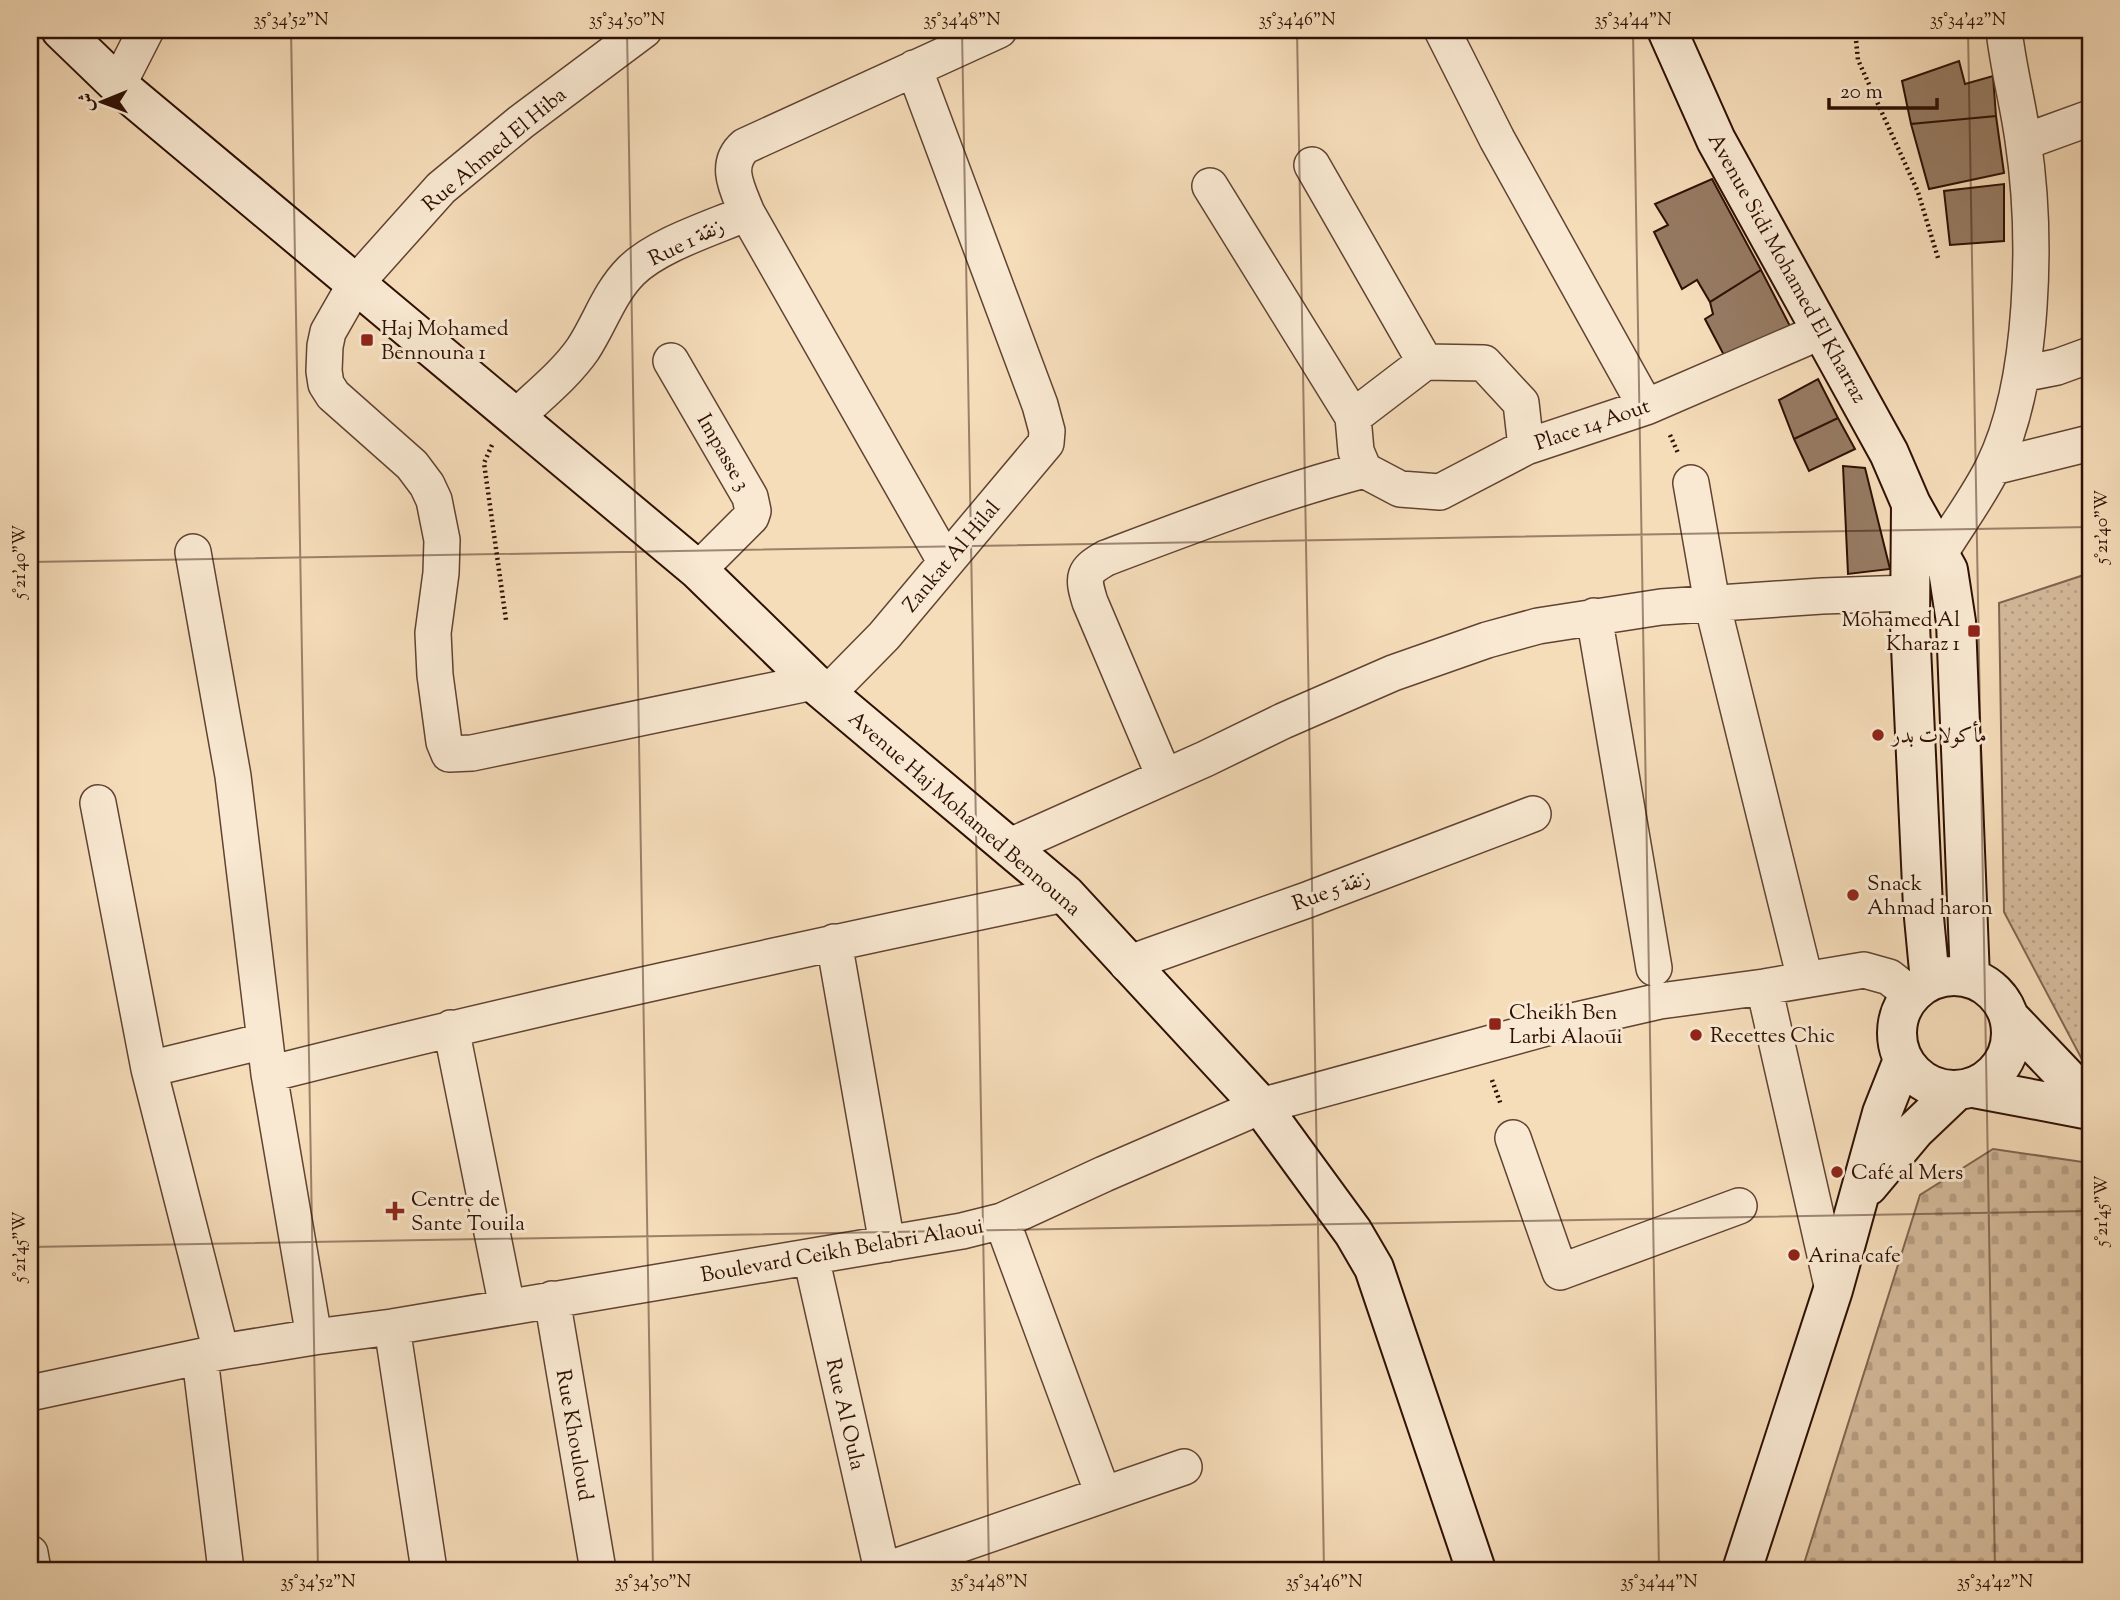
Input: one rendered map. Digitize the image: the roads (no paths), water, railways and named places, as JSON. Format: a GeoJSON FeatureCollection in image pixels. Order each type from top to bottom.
{"type":"FeatureCollection","features":[{"type":"Feature","properties":{"kind":"street","name":"Avenue Haj Mohamed Bennouna"},"geometry":{"type":"LineString","coordinates":[[61,30],[118,85],[698,570],[820,688],[1065,894],[1261,1107],[1353,1232],[1374,1268],[1476,1570]]}},
{"type":"Feature","properties":{"kind":"street"},"geometry":{"type":"LineString","coordinates":[[118,85],[146,30]]}},
{"type":"Feature","properties":{"kind":"street","name":"Rue 1 زنقة"},"geometry":{"type":"LineString","coordinates":[[510,415],[555,381],[581,352],[594,333],[616,287],[633,269],[657,252],[747,213],[733,176],[734,161],[746,146],[997,30]]}},
{"type":"Feature","properties":{"kind":"street"},"geometry":{"type":"LineString","coordinates":[[1441,30],[1497,139],[1651,405]]}},
{"type":"Feature","properties":{"kind":"street","name":"Avenue Sidi Mohamed El Kharraz"},"geometry":{"type":"LineString","coordinates":[[1667,30],[1716,139],[1889,453],[1911,504],[1919,568],[1923,906],[1921,988]]}},
{"type":"Feature","properties":{"kind":"street"},"geometry":{"type":"LineString","coordinates":[[1008,847],[1283,720],[1393,673],[1487,640],[1538,626],[1712,603],[1919,568],[1993,467],[2008,426],[2022,374],[2031,261],[2029,196],[2024,142],[2004,30]]}},
{"type":"Feature","properties":{"kind":"street","name":"Rue Ahmed El Hiba"},"geometry":{"type":"LineString","coordinates":[[630,33],[441,188],[356,283],[328,332],[323,362],[327,384],[333,395],[412,464],[427,485],[433,500],[442,540],[441,573],[433,633],[435,675],[444,742],[449,754],[472,753],[820,688]]}},
{"type":"Feature","properties":{"kind":"street","name":"Zankat Al Hilal"},"geometry":{"type":"LineString","coordinates":[[820,688],[884,636],[1046,443],[1047,431],[1040,405],[914,68]]}},
{"type":"Feature","properties":{"kind":"street"},"geometry":{"type":"LineString","coordinates":[[2024,142],[2090,118]]}},
{"type":"Feature","properties":{"kind":"street"},"geometry":{"type":"LineString","coordinates":[[1312,165],[1425,362]]}},
{"type":"Feature","properties":{"kind":"street"},"geometry":{"type":"LineString","coordinates":[[1164,776],[1084,585],[1091,567],[1119,554],[1319,482],[1364,470],[1356,451],[1353,417],[1210,186]]}},
{"type":"Feature","properties":{"kind":"street"},"geometry":{"type":"LineString","coordinates":[[747,213],[945,561]]}},
{"type":"Feature","properties":{"kind":"street","name":"Place 14 Aout"},"geometry":{"type":"LineString","coordinates":[[1364,470],[1400,489],[1440,492],[1526,447],[1651,405],[1822,331]]}},
{"type":"Feature","properties":{"kind":"street"},"geometry":{"type":"LineString","coordinates":[[2022,374],[2057,367],[2090,355]]}},
{"type":"Feature","properties":{"kind":"street","name":"Impasse 3"},"geometry":{"type":"LineString","coordinates":[[671,361],[750,497],[752,505],[751,517],[698,570]]}},
{"type":"Feature","properties":{"kind":"street"},"geometry":{"type":"LineString","coordinates":[[1353,417],[1425,362],[1484,363],[1521,403],[1526,447]]}},
{"type":"Feature","properties":{"kind":"street"},"geometry":{"type":"LineString","coordinates":[[1993,467],[2090,443]]}},
{"type":"Feature","properties":{"kind":"street"},"geometry":{"type":"LineString","coordinates":[[1691,483],[1712,603],[1805,979]]}},
{"type":"Feature","properties":{"kind":"street"},"geometry":{"type":"LineString","coordinates":[[193,552],[233,776],[267,1057],[314,1336]]}},
{"type":"Feature","properties":{"kind":"street","name":"Avenue Sidi Mohamed El Kharraz"},"geometry":{"type":"LineString","coordinates":[[1919,568],[1948,570],[1956,622],[1969,978]]}},
{"type":"Feature","properties":{"kind":"street"},"geometry":{"type":"LineString","coordinates":[[1594,617],[1654,968]]}},
{"type":"Feature","properties":{"kind":"street"},"geometry":{"type":"LineString","coordinates":[[98,803],[149,1069],[211,1355],[226,1570]]}},
{"type":"Feature","properties":{"kind":"street","name":"Rue 5 زنقة"},"geometry":{"type":"LineString","coordinates":[[1127,964],[1307,900],[1533,814]]}},
{"type":"Feature","properties":{"kind":"street"},"geometry":{"type":"LineString","coordinates":[[149,1069],[267,1057],[451,1028],[834,942],[1065,894]]}},
{"type":"Feature","properties":{"kind":"street"},"geometry":{"type":"LineString","coordinates":[[834,942],[887,1244]]}},
{"type":"Feature","properties":{"kind":"street","name":"Boulevard Ceikh Belabri Alaoui"},"geometry":{"type":"LineString","coordinates":[[30,1393],[314,1336],[393,1327],[962,1231],[1002,1221],[1261,1107],[1568,1022],[1660,1001],[1869,970],[1921,988]]}},
{"type":"Feature","properties":{"kind":"street"},"geometry":{"type":"LineString","coordinates":[[1860,1196],[1915,1130],[1965,1090],[1994,1076],[2007,1058],[2012,1036],[2009,1017],[2001,999],[1987,986],[1969,978],[1949,976],[1921,988],[1902,1009],[1897,1025],[1898,1043],[1903,1060],[1916,1077],[1935,1088],[1965,1090],[2090,1110]]}},
{"type":"Feature","properties":{"kind":"street"},"geometry":{"type":"LineString","coordinates":[[1765,987],[1833,1290]]}},
{"type":"Feature","properties":{"kind":"street"},"geometry":{"type":"LineString","coordinates":[[2009,1017],[2090,1101]]}},
{"type":"Feature","properties":{"kind":"street"},"geometry":{"type":"LineString","coordinates":[[451,1028],[507,1307]]}},
{"type":"Feature","properties":{"kind":"street"},"geometry":{"type":"LineString","coordinates":[[1742,1570],[1833,1290],[1882,1113],[1903,1060]]}},
{"type":"Feature","properties":{"kind":"street"},"geometry":{"type":"LineString","coordinates":[[1513,1138],[1560,1272],[1739,1206]]}},
{"type":"Feature","properties":{"kind":"street"},"geometry":{"type":"LineString","coordinates":[[1002,1221],[1103,1494]]}},
{"type":"Feature","properties":{"kind":"street","name":"Rue Al Oula"},"geometry":{"type":"LineString","coordinates":[[811,1257],[884,1570]]}},
{"type":"Feature","properties":{"kind":"street","name":"Rue Khouloud"},"geometry":{"type":"LineString","coordinates":[[552,1299],[598,1570]]}},
{"type":"Feature","properties":{"kind":"street"},"geometry":{"type":"LineString","coordinates":[[393,1327],[429,1570]]}},
{"type":"Feature","properties":{"kind":"street"},"geometry":{"type":"LineString","coordinates":[[884,1570],[1184,1467]]}},
{"type":"Feature","properties":{"kind":"street"},"geometry":{"type":"LineString","coordinates":[[30,1553],[33,1570]]}},
{"type":"Feature","properties":{"kind":"place","name":"Haj Mohamed Bennouna 1"},"geometry":{"type":"Point","coordinates":[367,340]}},
{"type":"Feature","properties":{"kind":"place","name":"Mohamed Al Kharaz 1"},"geometry":{"type":"Point","coordinates":[1974,631]}},
{"type":"Feature","properties":{"kind":"place","name":"مأكولات بدر"},"geometry":{"type":"Point","coordinates":[1878,735]}},
{"type":"Feature","properties":{"kind":"place","name":"Snack Ahmad haron"},"geometry":{"type":"Point","coordinates":[1853,895]}},
{"type":"Feature","properties":{"kind":"place","name":"Cheikh Ben Larbi Alaoui"},"geometry":{"type":"Point","coordinates":[1495,1024]}},
{"type":"Feature","properties":{"kind":"place","name":"Recettes Chic"},"geometry":{"type":"Point","coordinates":[1696,1035]}},
{"type":"Feature","properties":{"kind":"place","name":"Café al Mers"},"geometry":{"type":"Point","coordinates":[1837,1172]}},
{"type":"Feature","properties":{"kind":"place","name":"Centre de Sante Touila"},"geometry":{"type":"Point","coordinates":[395,1211]}},
{"type":"Feature","properties":{"kind":"place","name":"Arina cafe"},"geometry":{"type":"Point","coordinates":[1794,1255]}}]}
